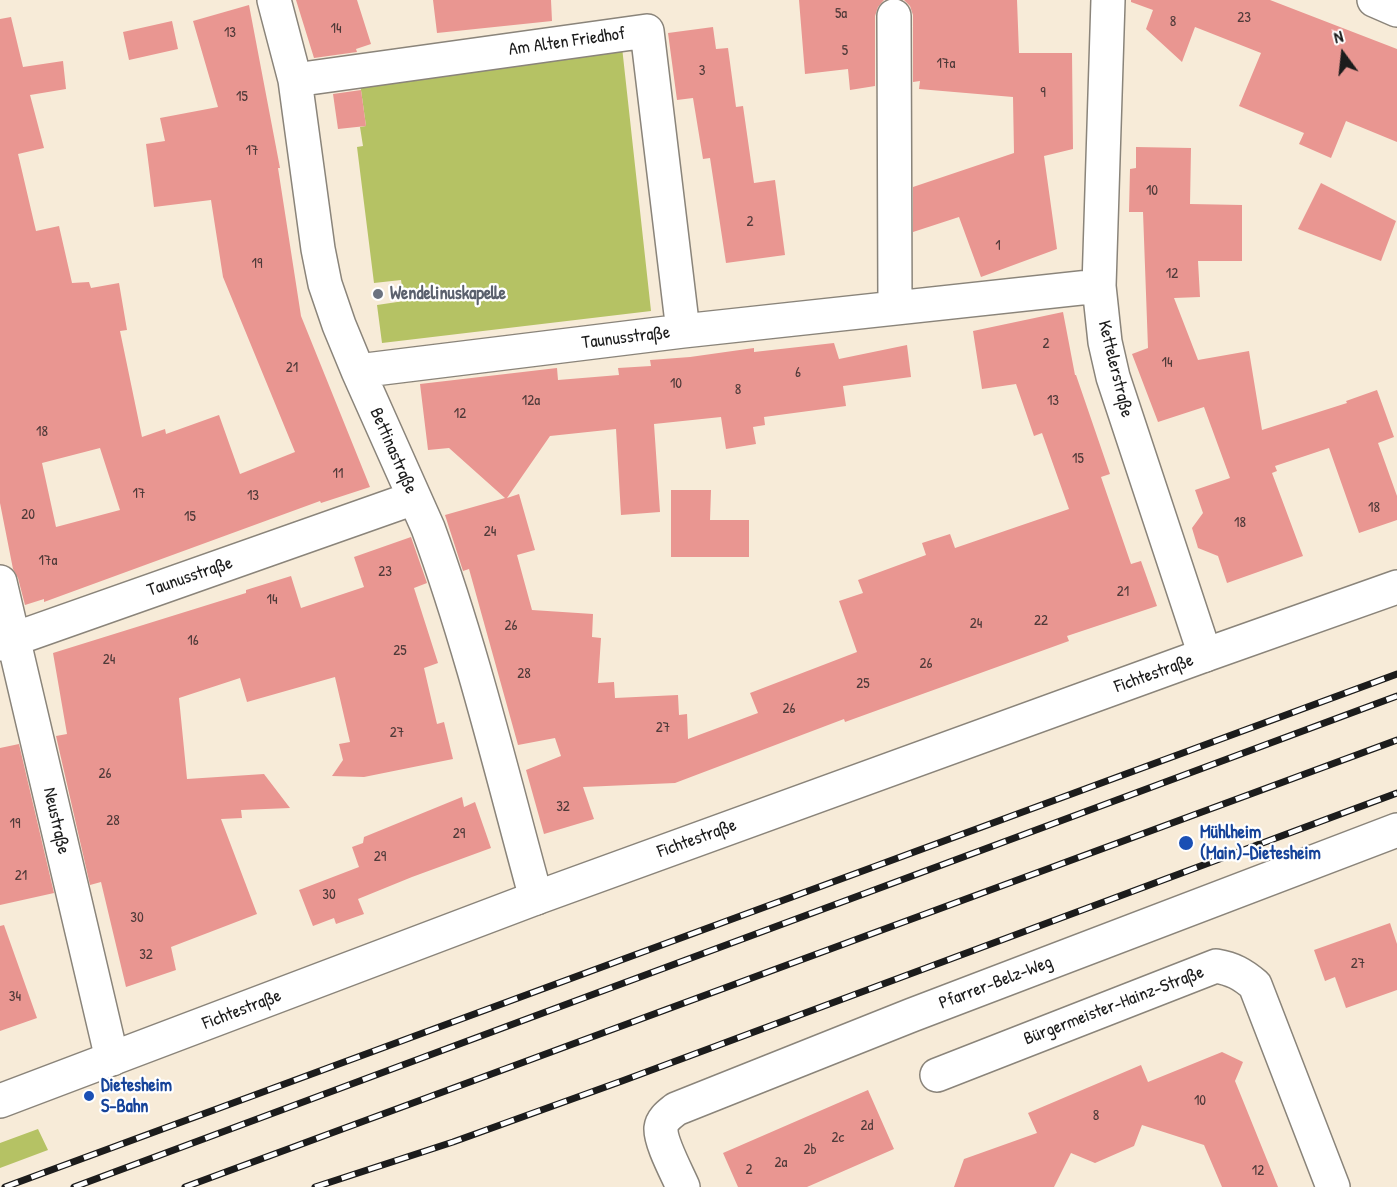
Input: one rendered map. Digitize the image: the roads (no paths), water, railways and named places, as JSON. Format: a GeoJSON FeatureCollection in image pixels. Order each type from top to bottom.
{"type":"FeatureCollection","features":[{"type":"Feature","properties":{"kind":"street","name":"Bettinastraße"},"geometry":{"type":"LineString","coordinates":[[274,0],[295,80],[318,249],[325,284],[358,371],[428,528],[453,600],[537,898]]}},
{"type":"Feature","properties":{"kind":"street","name":"Kettelerstraße"},"geometry":{"type":"LineString","coordinates":[[1108,0],[1099,286],[1105,342],[1113,377],[1205,655]]}},
{"type":"Feature","properties":{"kind":"street"},"geometry":{"type":"LineString","coordinates":[[1374,0],[1397,9]]}},
{"type":"Feature","properties":{"kind":"street"},"geometry":{"type":"LineString","coordinates":[[894,16],[895,308]]}},
{"type":"Feature","properties":{"kind":"street","name":"Am Alten Friedhof"},"geometry":{"type":"LineString","coordinates":[[295,80],[647,31],[682,331]]}},
{"type":"Feature","properties":{"kind":"street","name":"Taunusstraße"},"geometry":{"type":"LineString","coordinates":[[358,371],[682,331],[1099,286]]}},
{"type":"Feature","properties":{"kind":"street","name":"Taunusstraße"},"geometry":{"type":"LineString","coordinates":[[7,642],[414,498]]}},
{"type":"Feature","properties":{"kind":"street","name":"Neustraße"},"geometry":{"type":"LineString","coordinates":[[0,582],[7,642],[112,1059]]}},
{"type":"Feature","properties":{"kind":"street","name":"Fichtestraße"},"geometry":{"type":"LineString","coordinates":[[0,1101],[537,898],[1397,587]]}},
{"type":"Feature","properties":{"kind":"street","name":"Pfarrer-Belz-Weg"},"geometry":{"type":"LineString","coordinates":[[680,1186],[662,1137],[661,1126],[667,1116],[676,1109],[1397,830]]}},
{"type":"Feature","properties":{"kind":"street","name":"Bürgermeister-Hainz-Straße"},"geometry":{"type":"LineString","coordinates":[[937,1075],[1216,966],[1231,968],[1255,986],[1332,1187]]}},
{"type":"Feature","properties":{"kind":"railway"},"geometry":{"type":"LineString","coordinates":[[5,1187],[1397,674]]}},
{"type":"Feature","properties":{"kind":"railway"},"geometry":{"type":"LineString","coordinates":[[74,1187],[1397,696]]}},
{"type":"Feature","properties":{"kind":"railway"},"geometry":{"type":"LineString","coordinates":[[185,1187],[1397,740]]}},
{"type":"Feature","properties":{"kind":"railway"},"geometry":{"type":"LineString","coordinates":[[315,1187],[453,1142],[622,1081],[1397,793]]}},
{"type":"Feature","properties":{"kind":"place","name":"Wendelinuskapelle"},"geometry":{"type":"Point","coordinates":[378,294]}},
{"type":"Feature","properties":{"kind":"place","name":"Mühlheim (Main)-Dietesheim"},"geometry":{"type":"Point","coordinates":[1186,843]}},
{"type":"Feature","properties":{"kind":"place","name":"Dietesheim S-Bahn"},"geometry":{"type":"Point","coordinates":[89,1096]}}]}
